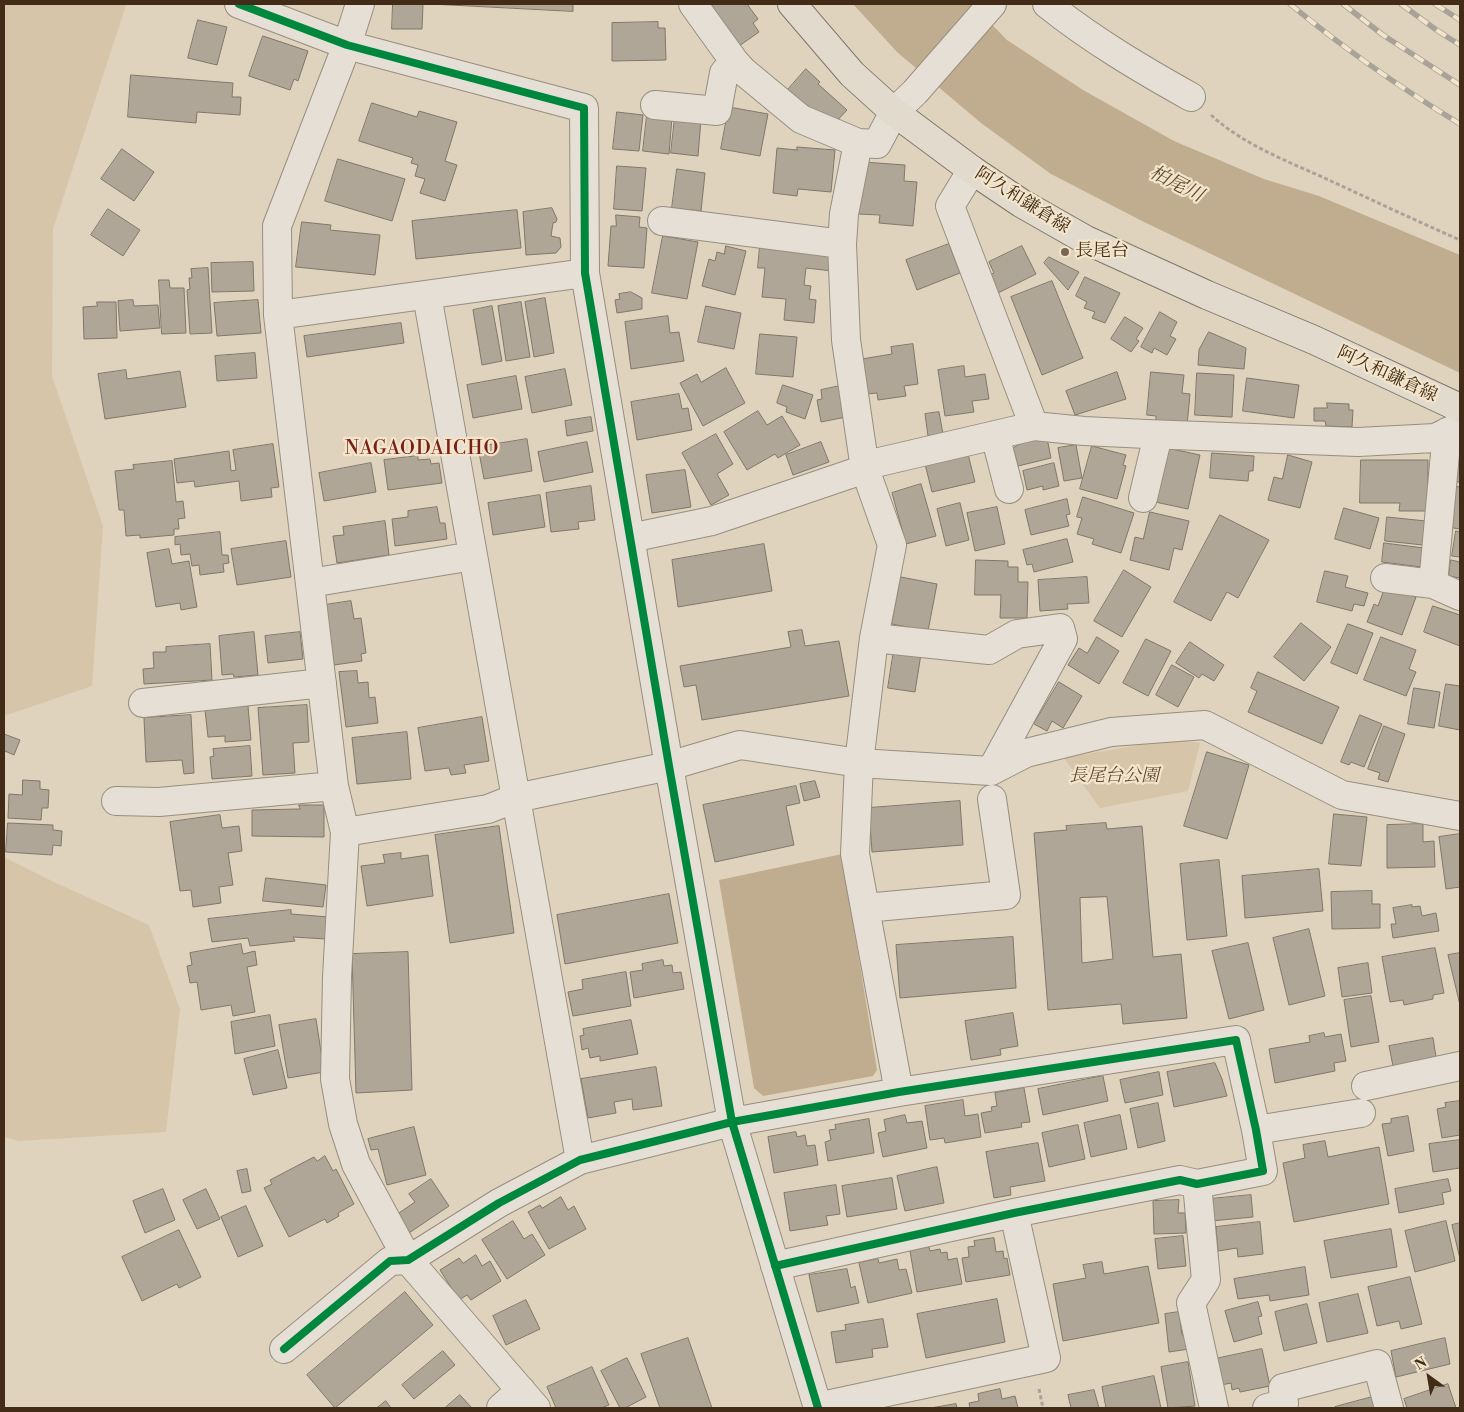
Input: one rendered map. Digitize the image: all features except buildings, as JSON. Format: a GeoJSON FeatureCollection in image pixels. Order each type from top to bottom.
{"type":"FeatureCollection","features":[{"type":"Feature","properties":{"kind":"main road","name":"阿久和鎌倉線"},"geometry":{"type":"LineString","coordinates":[[792,4],[852,74],[894,112],[972,170],[1021,203],[1086,240],[1207,295],[1314,340],[1460,408]]}},
{"type":"Feature","properties":{"kind":"street"},"geometry":{"type":"LineString","coordinates":[[239,4],[347,45],[584,108],[586,273],[669,766],[732,1122],[817,1408],[1046,1358],[1014,1213]]}},
{"type":"Feature","properties":{"kind":"street"},"geometry":{"type":"LineString","coordinates":[[360,4],[347,45],[277,226],[278,315],[334,786],[345,832],[337,977],[335,1079],[343,1124],[356,1164],[408,1260],[519,1402]]}},
{"type":"Feature","properties":{"kind":"street"},"geometry":{"type":"LineString","coordinates":[[693,4],[734,61],[801,119],[858,143],[877,144],[894,112],[915,92],[992,4]]}},
{"type":"Feature","properties":{"kind":"street"},"geometry":{"type":"LineString","coordinates":[[1047,4],[1071,23],[1135,66],[1191,97]]}},
{"type":"Feature","properties":{"kind":"street"},"geometry":{"type":"LineString","coordinates":[[655,106],[717,111],[724,73],[734,61]]}},
{"type":"Feature","properties":{"kind":"street"},"geometry":{"type":"LineString","coordinates":[[858,143],[844,214],[842,244],[846,340],[865,470],[892,545],[874,638],[859,763],[855,854],[899,1092]]}},
{"type":"Feature","properties":{"kind":"street"},"geometry":{"type":"LineString","coordinates":[[972,170],[950,206],[1034,426]]}},
{"type":"Feature","properties":{"kind":"street"},"geometry":{"type":"LineString","coordinates":[[662,221],[842,244]]}},
{"type":"Feature","properties":{"kind":"street"},"geometry":{"type":"LineString","coordinates":[[278,315],[586,273]]}},
{"type":"Feature","properties":{"kind":"street"},"geometry":{"type":"LineString","coordinates":[[427,295],[580,1160]]}},
{"type":"Feature","properties":{"kind":"street"},"geometry":{"type":"LineString","coordinates":[[630,538],[712,521],[865,470],[875,463],[1034,426],[1158,435],[1358,442],[1435,438],[1454,429]]}},
{"type":"Feature","properties":{"kind":"street"},"geometry":{"type":"LineString","coordinates":[[1433,584],[1454,429]]}},
{"type":"Feature","properties":{"kind":"street"},"geometry":{"type":"LineString","coordinates":[[995,435],[1010,488]]}},
{"type":"Feature","properties":{"kind":"street"},"geometry":{"type":"LineString","coordinates":[[1144,498],[1158,435]]}},
{"type":"Feature","properties":{"kind":"street"},"geometry":{"type":"LineString","coordinates":[[310,583],[473,556]]}},
{"type":"Feature","properties":{"kind":"street"},"geometry":{"type":"LineString","coordinates":[[1384,578],[1433,584],[1460,596]]}},
{"type":"Feature","properties":{"kind":"street"},"geometry":{"type":"LineString","coordinates":[[874,638],[989,650],[1017,634],[1060,628],[1063,639],[991,771]]}},
{"type":"Feature","properties":{"kind":"street"},"geometry":{"type":"LineString","coordinates":[[143,702],[322,683]]}},
{"type":"Feature","properties":{"kind":"street"},"geometry":{"type":"LineString","coordinates":[[345,832],[488,809],[516,798],[669,766],[740,745],[859,763],[991,771],[1026,753],[1111,732],[1205,725],[1342,795],[1460,816]]}},
{"type":"Feature","properties":{"kind":"street"},"geometry":{"type":"LineString","coordinates":[[116,801],[159,802],[334,786]]}},
{"type":"Feature","properties":{"kind":"street"},"geometry":{"type":"LineString","coordinates":[[865,908],[1006,895],[992,799]]}},
{"type":"Feature","properties":{"kind":"street"},"geometry":{"type":"LineString","coordinates":[[284,1349],[390,1260],[408,1260],[499,1203],[580,1160],[732,1122],[899,1092],[1236,1040],[1263,1171],[1196,1184],[1180,1180],[1014,1213],[775,1266]]}},
{"type":"Feature","properties":{"kind":"street"},"geometry":{"type":"LineString","coordinates":[[1366,1086],[1460,1066]]}},
{"type":"Feature","properties":{"kind":"street"},"geometry":{"type":"LineString","coordinates":[[1256,1130],[1360,1114]]}},
{"type":"Feature","properties":{"kind":"street"},"geometry":{"type":"LineString","coordinates":[[1196,1184],[1206,1280],[1191,1303],[1214,1408]]}},
{"type":"Feature","properties":{"kind":"street"},"geometry":{"type":"LineString","coordinates":[[1266,1408],[1284,1404],[1283,1388],[1377,1364],[1389,1408]]}},
{"type":"Feature","properties":{"kind":"path"},"geometry":{"type":"LineString","coordinates":[[1191,97],[1224,128],[1262,150],[1460,240]]}},
{"type":"Feature","properties":{"kind":"green space"},"geometry":{"type":"Polygon","coordinates":[[[4,4],[126,5],[53,229],[52,376],[103,526],[92,686],[4,716],[4,4]]]}},
{"type":"Feature","properties":{"kind":"green space","name":"長尾台公園"},"geometry":{"type":"Polygon","coordinates":[[[1174,739],[1200,743],[1188,791],[1100,808],[1064,758],[1174,739]]]}},
{"type":"Feature","properties":{"kind":"green space"},"geometry":{"type":"Polygon","coordinates":[[[4,857],[149,925],[180,1009],[166,1132],[19,1141],[4,1137],[4,857]]]}},
{"type":"Feature","properties":{"kind":"water","name":"柏尾川"},"geometry":{"type":"Polygon","coordinates":[[[853,4],[972,4],[1007,40],[1083,90],[1174,141],[1264,179],[1319,196],[1460,255],[1460,373],[1144,222],[1051,174],[981,123],[897,52],[853,4]]]}},
{"type":"Feature","properties":{"kind":"water"},"geometry":{"type":"Polygon","coordinates":[[[842,854],[877,1070],[873,1076],[763,1096],[754,1088],[719,880],[842,854]]]}},
{"type":"Feature","properties":{"kind":"railway"},"geometry":{"type":"LineString","coordinates":[[1290,4],[1373,67],[1460,124]]}},
{"type":"Feature","properties":{"kind":"railway"},"geometry":{"type":"LineString","coordinates":[[1343,4],[1383,35],[1460,85]]}},
{"type":"Feature","properties":{"kind":"railway"},"geometry":{"type":"LineString","coordinates":[[1401,4],[1460,45]]}},
{"type":"Feature","properties":{"kind":"railway"},"geometry":{"type":"LineString","coordinates":[[1435,4],[1460,20]]}},
{"type":"Feature","properties":{"kind":"cycle path"},"geometry":{"type":"LineString","coordinates":[[239,4],[347,45],[584,108],[585,273],[732,1122],[818,1408]]}},
{"type":"Feature","properties":{"kind":"cycle path"},"geometry":{"type":"LineString","coordinates":[[284,1349],[390,1261],[408,1260],[499,1203],[580,1160],[732,1122],[899,1092],[1236,1040],[1263,1171],[1197,1184],[1180,1180],[1014,1213],[775,1266]]}},
{"type":"Feature","properties":{"kind":"place","name":"長尾台"},"geometry":{"type":"Point","coordinates":[1065,252]}},
{"type":"Feature","properties":{"kind":"district","name":"NAGAODAICHO"},"geometry":{"type":"Point","coordinates":[422,449]}}]}
